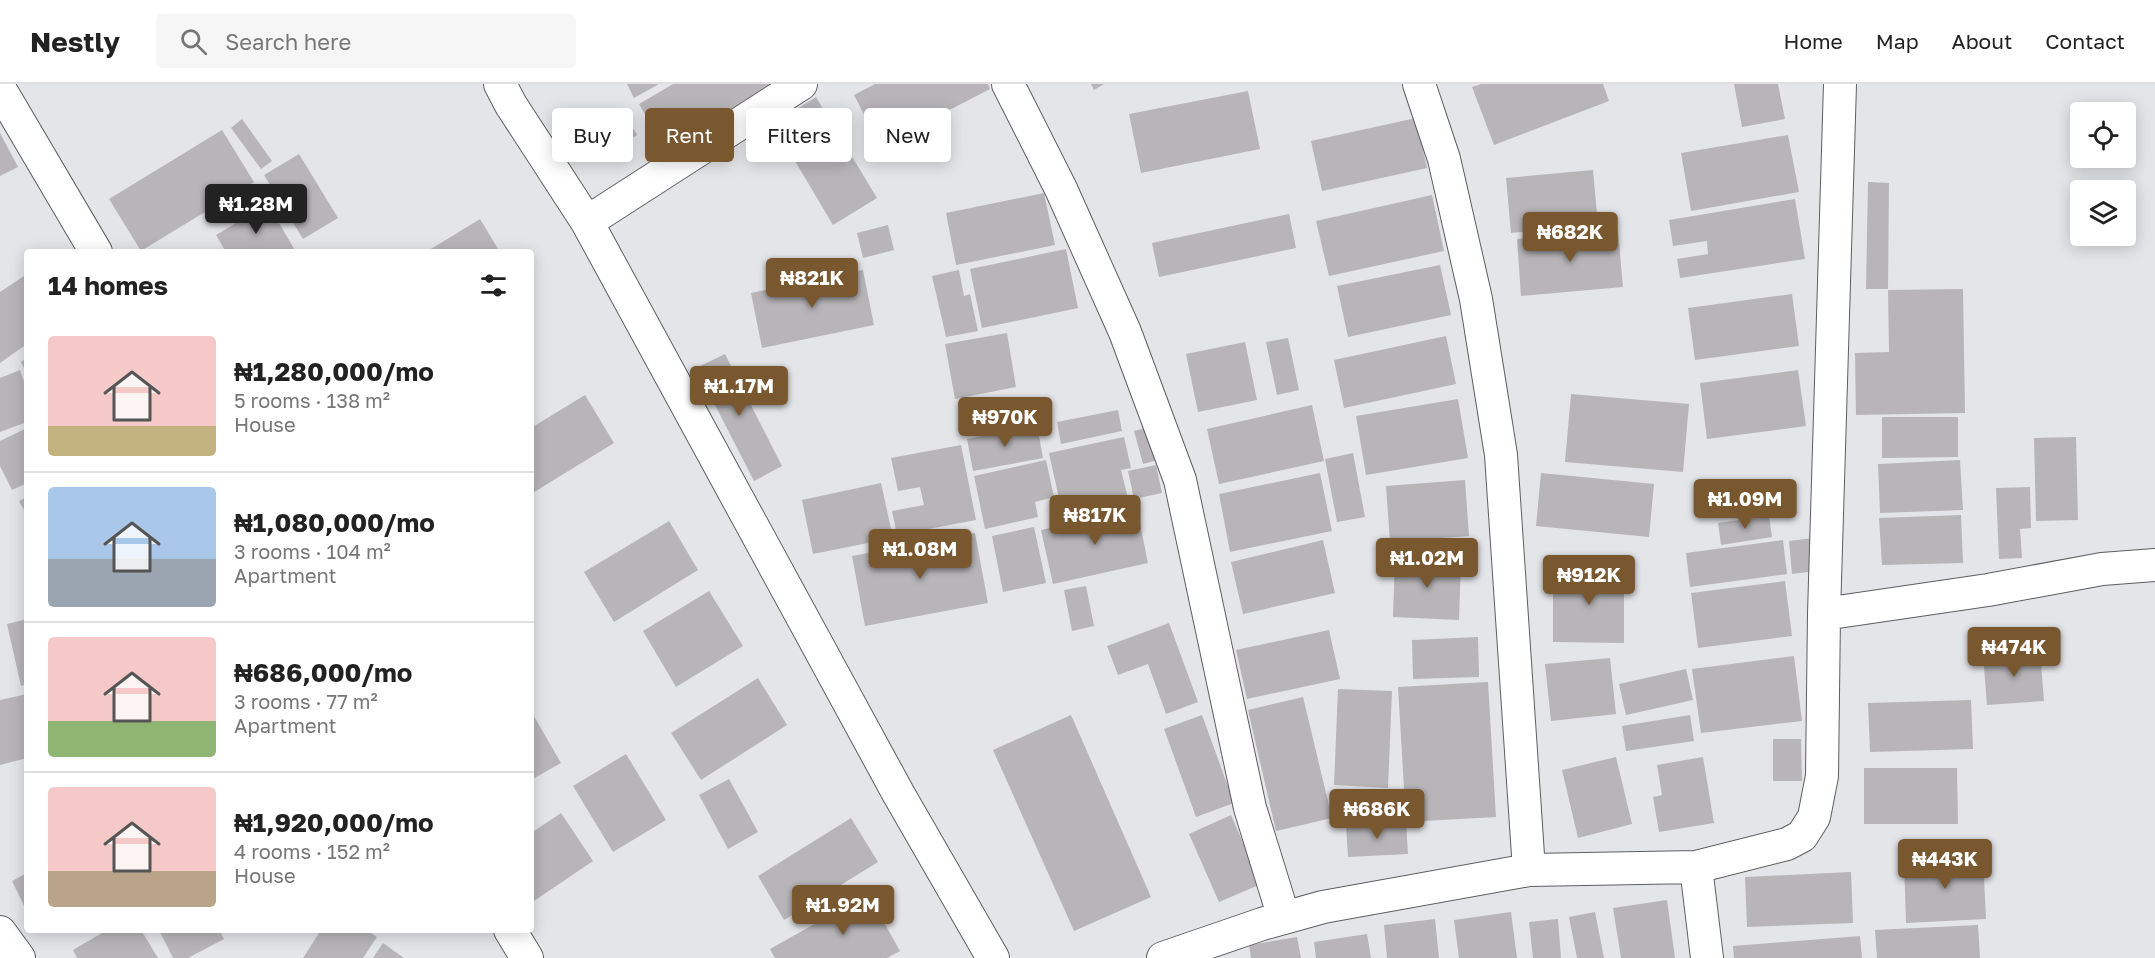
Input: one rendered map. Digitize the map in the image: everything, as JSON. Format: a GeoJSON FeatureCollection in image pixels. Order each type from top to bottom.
{"type":"FeatureCollection","features":[{"type":"Feature","properties":{"kind":"street"},"geometry":{"type":"LineString","coordinates":[[500,84],[511,105],[587,222],[898,793],[993,958]]}},
{"type":"Feature","properties":{"kind":"street"},"geometry":{"type":"LineString","coordinates":[[587,222],[801,84]]}},
{"type":"Feature","properties":{"kind":"street"},"geometry":{"type":"LineString","coordinates":[[1008,84],[1060,189],[1125,332],[1180,480],[1250,808],[1284,918]]}},
{"type":"Feature","properties":{"kind":"street"},"geometry":{"type":"LineString","coordinates":[[1419,84],[1444,159],[1476,299],[1501,455],[1530,870]]}},
{"type":"Feature","properties":{"kind":"street"},"geometry":{"type":"LineString","coordinates":[[1163,958],[1323,907],[1530,870],[1696,867],[1787,844],[1802,836],[1814,817],[1822,776],[1824,614],[1840,84]]}},
{"type":"Feature","properties":{"kind":"street"},"geometry":{"type":"LineString","coordinates":[[0,89],[94,249]]}},
{"type":"Feature","properties":{"kind":"street"},"geometry":{"type":"LineString","coordinates":[[1824,614],[1988,590],[2102,569],[2155,565]]}},
{"type":"Feature","properties":{"kind":"street"},"geometry":{"type":"LineString","coordinates":[[1696,867],[1707,958]]}},
{"type":"Feature","properties":{"kind":"street"},"geometry":{"type":"LineString","coordinates":[[0,932],[19,958]]}},
{"type":"Feature","properties":{"kind":"street"},"geometry":{"type":"LineString","coordinates":[[512,933],[527,958]]}},
{"type":"Feature","properties":{"kind":"building"},"geometry":{"type":"Polygon","coordinates":[[[627,84],[659,84],[634,98],[627,84]]]}},
{"type":"Feature","properties":{"kind":"building"},"geometry":{"type":"Polygon","coordinates":[[[673,84],[774,84],[733,108],[645,108],[645,114],[639,104],[673,84]]]}},
{"type":"Feature","properties":{"kind":"building"},"geometry":{"type":"Polygon","coordinates":[[[875,84],[988,84],[990,89],[951,109],[864,108],[864,115],[854,95],[875,84]]]}},
{"type":"Feature","properties":{"kind":"building"},"geometry":{"type":"Polygon","coordinates":[[[1091,84],[1104,84],[1094,90],[1091,84]]]}},
{"type":"Feature","properties":{"kind":"building"},"geometry":{"type":"Polygon","coordinates":[[[1481,84],[1603,84],[1609,101],[1494,145],[1472,87],[1481,84]]]}},
{"type":"Feature","properties":{"kind":"building"},"geometry":{"type":"Polygon","coordinates":[[[1734,84],[1778,84],[1785,119],[1742,127],[1734,84]]]}},
{"type":"Feature","properties":{"kind":"building"},"geometry":{"type":"Polygon","coordinates":[[[1248,91],[1260,149],[1141,173],[1129,114],[1248,91]]]}},
{"type":"Feature","properties":{"kind":"building"},"geometry":{"type":"Polygon","coordinates":[[[816,97],[823,108],[798,108],[816,97]]]}},
{"type":"Feature","properties":{"kind":"building"},"geometry":{"type":"Polygon","coordinates":[[[1416,118],[1427,168],[1322,191],[1311,141],[1416,118]]]}},
{"type":"Feature","properties":{"kind":"building"},"geometry":{"type":"Polygon","coordinates":[[[242,119],[272,161],[261,169],[231,128],[242,119]]]}},
{"type":"Feature","properties":{"kind":"building"},"geometry":{"type":"Polygon","coordinates":[[[222,130],[254,182],[144,249],[140,249],[109,199],[222,130]]]}},
{"type":"Feature","properties":{"kind":"building"},"geometry":{"type":"Polygon","coordinates":[[[0,133],[18,167],[0,176],[0,133]]]}},
{"type":"Feature","properties":{"kind":"building"},"geometry":{"type":"Polygon","coordinates":[[[1788,135],[1799,192],[1691,211],[1681,153],[1788,135]]]}},
{"type":"Feature","properties":{"kind":"building"},"geometry":{"type":"Polygon","coordinates":[[[299,154],[338,218],[303,239],[264,175],[299,154]]]}},
{"type":"Feature","properties":{"kind":"building"},"geometry":{"type":"Polygon","coordinates":[[[852,157],[877,198],[833,225],[796,162],[852,162],[852,157]]]}},
{"type":"Feature","properties":{"kind":"building"},"geometry":{"type":"Polygon","coordinates":[[[1593,170],[1598,225],[1511,233],[1506,178],[1593,170]]]}},
{"type":"Feature","properties":{"kind":"building"},"geometry":{"type":"Polygon","coordinates":[[[1868,182],[1889,183],[1888,289],[1866,289],[1868,182]]]}},
{"type":"Feature","properties":{"kind":"building"},"geometry":{"type":"Polygon","coordinates":[[[1044,193],[1055,245],[956,265],[946,213],[1044,193]]]}},
{"type":"Feature","properties":{"kind":"building"},"geometry":{"type":"Polygon","coordinates":[[[1432,195],[1444,251],[1329,276],[1316,221],[1432,195]]]}},
{"type":"Feature","properties":{"kind":"building"},"geometry":{"type":"Polygon","coordinates":[[[1795,199],[1805,259],[1680,278],[1677,259],[1708,254],[1707,241],[1673,246],[1669,220],[1795,199]]]}},
{"type":"Feature","properties":{"kind":"building"},"geometry":{"type":"Polygon","coordinates":[[[268,204],[294,249],[224,249],[216,235],[268,204]]]}},
{"type":"Feature","properties":{"kind":"building"},"geometry":{"type":"Polygon","coordinates":[[[1289,214],[1296,248],[1159,277],[1152,243],[1289,214]]]}},
{"type":"Feature","properties":{"kind":"building"},"geometry":{"type":"Polygon","coordinates":[[[480,219],[498,249],[431,249],[480,219]]]}},
{"type":"Feature","properties":{"kind":"building"},"geometry":{"type":"Polygon","coordinates":[[[888,225],[894,250],[863,258],[857,233],[888,225]]]}},
{"type":"Feature","properties":{"kind":"building"},"geometry":{"type":"Polygon","coordinates":[[[1618,231],[1623,287],[1521,296],[1517,239],[1618,231]]]}},
{"type":"Feature","properties":{"kind":"building"},"geometry":{"type":"Polygon","coordinates":[[[1066,249],[1078,308],[982,328],[970,269],[1066,249]]]}},
{"type":"Feature","properties":{"kind":"building"},"geometry":{"type":"Polygon","coordinates":[[[1440,265],[1451,315],[1348,337],[1337,286],[1440,265]]]}},
{"type":"Feature","properties":{"kind":"building"},"geometry":{"type":"Polygon","coordinates":[[[863,270],[874,325],[762,348],[751,293],[863,270]]]}},
{"type":"Feature","properties":{"kind":"building"},"geometry":{"type":"Polygon","coordinates":[[[959,270],[964,296],[970,294],[978,331],[946,337],[932,276],[959,270]]]}},
{"type":"Feature","properties":{"kind":"building"},"geometry":{"type":"Polygon","coordinates":[[[24,276],[24,346],[0,363],[0,292],[24,276]]]}},
{"type":"Feature","properties":{"kind":"building"},"geometry":{"type":"Polygon","coordinates":[[[1963,289],[1965,413],[1856,415],[1855,353],[1889,352],[1888,290],[1963,289]]]}},
{"type":"Feature","properties":{"kind":"building"},"geometry":{"type":"Polygon","coordinates":[[[1792,294],[1799,346],[1695,360],[1688,308],[1792,294]]]}},
{"type":"Feature","properties":{"kind":"building"},"geometry":{"type":"Polygon","coordinates":[[[1007,333],[1016,387],[955,399],[945,344],[1007,333]]]}},
{"type":"Feature","properties":{"kind":"building"},"geometry":{"type":"Polygon","coordinates":[[[1446,336],[1456,384],[1344,408],[1334,360],[1446,336]]]}},
{"type":"Feature","properties":{"kind":"building"},"geometry":{"type":"Polygon","coordinates":[[[1288,338],[1299,390],[1277,395],[1266,342],[1288,338]]]}},
{"type":"Feature","properties":{"kind":"building"},"geometry":{"type":"Polygon","coordinates":[[[1245,342],[1257,400],[1198,412],[1186,354],[1245,342]]]}},
{"type":"Feature","properties":{"kind":"building"},"geometry":{"type":"Polygon","coordinates":[[[725,354],[782,466],[754,481],[696,368],[725,354]]]}},
{"type":"Feature","properties":{"kind":"building"},"geometry":{"type":"Polygon","coordinates":[[[20,370],[24,381],[24,423],[0,432],[0,378],[20,370]]]}},
{"type":"Feature","properties":{"kind":"building"},"geometry":{"type":"Polygon","coordinates":[[[1798,370],[1806,426],[1707,439],[1700,383],[1798,370]]]}},
{"type":"Feature","properties":{"kind":"building"},"geometry":{"type":"Polygon","coordinates":[[[1571,394],[1689,404],[1683,472],[1565,462],[1571,394]]]}},
{"type":"Feature","properties":{"kind":"building"},"geometry":{"type":"Polygon","coordinates":[[[585,395],[614,443],[534,492],[534,426],[585,395]]]}},
{"type":"Feature","properties":{"kind":"building"},"geometry":{"type":"Polygon","coordinates":[[[1458,399],[1468,458],[1366,475],[1356,416],[1458,399]]]}},
{"type":"Feature","properties":{"kind":"building"},"geometry":{"type":"Polygon","coordinates":[[[1312,405],[1324,461],[1219,484],[1207,429],[1312,405]]]}},
{"type":"Feature","properties":{"kind":"building"},"geometry":{"type":"Polygon","coordinates":[[[1118,410],[1122,431],[1061,444],[1057,422],[1118,410]]]}},
{"type":"Feature","properties":{"kind":"building"},"geometry":{"type":"Polygon","coordinates":[[[1882,417],[1958,417],[1958,457],[1882,458],[1882,417]]]}},
{"type":"Feature","properties":{"kind":"building"},"geometry":{"type":"Polygon","coordinates":[[[1037,425],[1043,458],[973,471],[967,439],[1037,425]]]}},
{"type":"Feature","properties":{"kind":"building"},"geometry":{"type":"Polygon","coordinates":[[[1150,427],[1158,460],[1143,464],[1134,431],[1150,427]]]}},
{"type":"Feature","properties":{"kind":"building"},"geometry":{"type":"Polygon","coordinates":[[[24,429],[24,484],[12,490],[0,466],[0,441],[24,429]]]}},
{"type":"Feature","properties":{"kind":"building"},"geometry":{"type":"Polygon","coordinates":[[[1124,437],[1131,468],[1121,470],[1128,498],[1062,512],[1049,453],[1124,437]]]}},
{"type":"Feature","properties":{"kind":"building"},"geometry":{"type":"Polygon","coordinates":[[[2076,437],[2078,520],[2036,521],[2034,438],[2076,437]]]}},
{"type":"Feature","properties":{"kind":"building"},"geometry":{"type":"Polygon","coordinates":[[[961,445],[976,520],[897,535],[892,511],[924,505],[920,487],[898,491],[891,458],[961,445]]]}},
{"type":"Feature","properties":{"kind":"building"},"geometry":{"type":"Polygon","coordinates":[[[1353,453],[1365,517],[1337,522],[1325,459],[1353,453]]]}},
{"type":"Feature","properties":{"kind":"building"},"geometry":{"type":"Polygon","coordinates":[[[1046,460],[1054,497],[1035,502],[1038,517],[985,529],[974,476],[1046,460]]]}},
{"type":"Feature","properties":{"kind":"building"},"geometry":{"type":"Polygon","coordinates":[[[1960,460],[1963,510],[1880,513],[1878,464],[1960,460]]]}},
{"type":"Feature","properties":{"kind":"building"},"geometry":{"type":"Polygon","coordinates":[[[1156,465],[1162,493],[1134,499],[1128,471],[1156,465]]]}},
{"type":"Feature","properties":{"kind":"building"},"geometry":{"type":"Polygon","coordinates":[[[1320,473],[1332,531],[1230,552],[1219,494],[1320,473]]]}},
{"type":"Feature","properties":{"kind":"building"},"geometry":{"type":"Polygon","coordinates":[[[1541,473],[1654,484],[1649,537],[1536,526],[1541,473]]]}},
{"type":"Feature","properties":{"kind":"building"},"geometry":{"type":"Polygon","coordinates":[[[1465,480],[1469,536],[1390,542],[1386,486],[1465,480]]]}},
{"type":"Feature","properties":{"kind":"building"},"geometry":{"type":"Polygon","coordinates":[[[881,483],[893,538],[813,554],[802,500],[881,483]]]}},
{"type":"Feature","properties":{"kind":"building"},"geometry":{"type":"Polygon","coordinates":[[[2030,487],[2031,528],[2020,529],[2022,558],[1999,559],[1996,488],[2030,487]]]}},
{"type":"Feature","properties":{"kind":"building"},"geometry":{"type":"Polygon","coordinates":[[[24,498],[24,510],[19,501],[24,498]]]}},
{"type":"Feature","properties":{"kind":"building"},"geometry":{"type":"Polygon","coordinates":[[[1137,509],[1148,563],[1053,584],[1041,530],[1137,509]]]}},
{"type":"Feature","properties":{"kind":"building"},"geometry":{"type":"Polygon","coordinates":[[[1961,515],[1963,563],[1882,565],[1879,518],[1961,515]]]}},
{"type":"Feature","properties":{"kind":"building"},"geometry":{"type":"Polygon","coordinates":[[[1769,516],[1772,537],[1721,545],[1718,523],[1769,516]]]}},
{"type":"Feature","properties":{"kind":"building"},"geometry":{"type":"Polygon","coordinates":[[[669,521],[698,570],[614,622],[584,572],[669,521]]]}},
{"type":"Feature","properties":{"kind":"building"},"geometry":{"type":"Polygon","coordinates":[[[1034,527],[1046,583],[1003,592],[992,536],[1034,527]]]}},
{"type":"Feature","properties":{"kind":"building"},"geometry":{"type":"Polygon","coordinates":[[[975,533],[988,603],[865,626],[852,556],[975,533]]]}},
{"type":"Feature","properties":{"kind":"building"},"geometry":{"type":"Polygon","coordinates":[[[1813,538],[1816,571],[1792,574],[1789,541],[1813,538]]]}},
{"type":"Feature","properties":{"kind":"building"},"geometry":{"type":"Polygon","coordinates":[[[1323,540],[1335,593],[1243,614],[1231,562],[1323,540]]]}},
{"type":"Feature","properties":{"kind":"building"},"geometry":{"type":"Polygon","coordinates":[[[1783,540],[1787,574],[1690,587],[1686,553],[1783,540]]]}},
{"type":"Feature","properties":{"kind":"building"},"geometry":{"type":"Polygon","coordinates":[[[1395,558],[1461,560],[1459,620],[1393,617],[1395,558]]]}},
{"type":"Feature","properties":{"kind":"building"},"geometry":{"type":"Polygon","coordinates":[[[1553,570],[1624,570],[1624,643],[1553,642],[1553,570]]]}},
{"type":"Feature","properties":{"kind":"building"},"geometry":{"type":"Polygon","coordinates":[[[1785,581],[1792,636],[1698,648],[1691,593],[1785,581]]]}},
{"type":"Feature","properties":{"kind":"building"},"geometry":{"type":"Polygon","coordinates":[[[1086,586],[1094,626],[1072,631],[1064,590],[1086,586]]]}},
{"type":"Feature","properties":{"kind":"building"},"geometry":{"type":"Polygon","coordinates":[[[709,591],[743,646],[676,687],[643,631],[709,591]]]}},
{"type":"Feature","properties":{"kind":"building"},"geometry":{"type":"Polygon","coordinates":[[[24,620],[24,685],[21,686],[7,624],[24,620]]]}},
{"type":"Feature","properties":{"kind":"building"},"geometry":{"type":"Polygon","coordinates":[[[1169,623],[1198,702],[1166,714],[1148,664],[1118,675],[1107,646],[1169,623]]]}},
{"type":"Feature","properties":{"kind":"building"},"geometry":{"type":"Polygon","coordinates":[[[1329,630],[1340,679],[1247,699],[1236,650],[1329,630]]]}},
{"type":"Feature","properties":{"kind":"building"},"geometry":{"type":"Polygon","coordinates":[[[1478,637],[1479,677],[1413,679],[1412,640],[1478,637]]]}},
{"type":"Feature","properties":{"kind":"building"},"geometry":{"type":"Polygon","coordinates":[[[2040,651],[2044,701],[1987,705],[1983,655],[2040,651]]]}},
{"type":"Feature","properties":{"kind":"building"},"geometry":{"type":"Polygon","coordinates":[[[1794,656],[1802,721],[1701,733],[1692,669],[1794,656]]]}},
{"type":"Feature","properties":{"kind":"building"},"geometry":{"type":"Polygon","coordinates":[[[1610,658],[1616,714],[1551,721],[1545,664],[1610,658]]]}},
{"type":"Feature","properties":{"kind":"building"},"geometry":{"type":"Polygon","coordinates":[[[1686,669],[1693,700],[1626,715],[1619,684],[1686,669]]]}},
{"type":"Feature","properties":{"kind":"building"},"geometry":{"type":"Polygon","coordinates":[[[758,678],[787,725],[701,780],[671,733],[758,678]]]}},
{"type":"Feature","properties":{"kind":"building"},"geometry":{"type":"Polygon","coordinates":[[[1488,682],[1496,817],[1406,822],[1398,687],[1488,682]]]}},
{"type":"Feature","properties":{"kind":"building"},"geometry":{"type":"Polygon","coordinates":[[[1338,689],[1392,691],[1388,788],[1334,785],[1338,689]]]}},
{"type":"Feature","properties":{"kind":"building"},"geometry":{"type":"Polygon","coordinates":[[[24,695],[24,759],[0,765],[0,700],[24,695]]]}},
{"type":"Feature","properties":{"kind":"building"},"geometry":{"type":"Polygon","coordinates":[[[1303,697],[1332,818],[1276,831],[1248,710],[1303,697]]]}},
{"type":"Feature","properties":{"kind":"building"},"geometry":{"type":"Polygon","coordinates":[[[1971,700],[1973,749],[1870,752],[1868,703],[1971,700]]]}},
{"type":"Feature","properties":{"kind":"building"},"geometry":{"type":"Polygon","coordinates":[[[1071,715],[1151,897],[1074,931],[993,750],[1071,715]]]}},
{"type":"Feature","properties":{"kind":"building"},"geometry":{"type":"Polygon","coordinates":[[[1202,715],[1234,803],[1196,817],[1164,729],[1202,715]]]}},
{"type":"Feature","properties":{"kind":"building"},"geometry":{"type":"Polygon","coordinates":[[[1690,715],[1694,741],[1626,751],[1622,726],[1690,715]]]}},
{"type":"Feature","properties":{"kind":"building"},"geometry":{"type":"Polygon","coordinates":[[[534,716],[561,763],[534,778],[534,716]]]}},
{"type":"Feature","properties":{"kind":"building"},"geometry":{"type":"Polygon","coordinates":[[[1773,739],[1801,739],[1802,781],[1773,781],[1773,739]]]}},
{"type":"Feature","properties":{"kind":"building"},"geometry":{"type":"Polygon","coordinates":[[[626,754],[666,820],[613,852],[573,786],[626,754]]]}},
{"type":"Feature","properties":{"kind":"building"},"geometry":{"type":"Polygon","coordinates":[[[1616,757],[1632,824],[1578,838],[1562,770],[1616,757]]]}},
{"type":"Feature","properties":{"kind":"building"},"geometry":{"type":"Polygon","coordinates":[[[1703,757],[1714,823],[1659,832],[1653,797],[1662,795],[1657,765],[1703,757]]]}},
{"type":"Feature","properties":{"kind":"building"},"geometry":{"type":"Polygon","coordinates":[[[1864,768],[1957,768],[1958,824],[1864,824],[1864,768]]]}},
{"type":"Feature","properties":{"kind":"building"},"geometry":{"type":"Polygon","coordinates":[[[729,779],[758,832],[728,849],[699,795],[729,779]]]}},
{"type":"Feature","properties":{"kind":"building"},"geometry":{"type":"Polygon","coordinates":[[[561,813],[593,861],[534,901],[534,831],[561,813]]]}},
{"type":"Feature","properties":{"kind":"building"},"geometry":{"type":"Polygon","coordinates":[[[1231,815],[1261,884],[1219,902],[1189,834],[1231,815]]]}},
{"type":"Feature","properties":{"kind":"building"},"geometry":{"type":"Polygon","coordinates":[[[851,818],[878,862],[784,920],[758,876],[851,818]]]}},
{"type":"Feature","properties":{"kind":"building"},"geometry":{"type":"Polygon","coordinates":[[[1406,822],[1408,854],[1348,857],[1346,825],[1406,822]]]}},
{"type":"Feature","properties":{"kind":"building"},"geometry":{"type":"Polygon","coordinates":[[[1983,857],[1986,919],[1906,923],[1904,861],[1983,857]]]}},
{"type":"Feature","properties":{"kind":"building"},"geometry":{"type":"Polygon","coordinates":[[[1851,872],[1853,923],[1747,927],[1745,877],[1851,872]]]}},
{"type":"Feature","properties":{"kind":"building"},"geometry":{"type":"Polygon","coordinates":[[[24,875],[24,906],[12,881],[24,875]]]}},
{"type":"Feature","properties":{"kind":"building"},"geometry":{"type":"Polygon","coordinates":[[[868,894],[900,951],[887,958],[775,958],[770,949],[868,894]]]}},
{"type":"Feature","properties":{"kind":"building"},"geometry":{"type":"Polygon","coordinates":[[[1667,900],[1675,958],[1621,958],[1613,908],[1667,900]]]}},
{"type":"Feature","properties":{"kind":"building"},"geometry":{"type":"Polygon","coordinates":[[[1511,912],[1517,958],[1459,958],[1454,920],[1511,912]]]}},
{"type":"Feature","properties":{"kind":"building"},"geometry":{"type":"Polygon","coordinates":[[[1595,912],[1604,958],[1577,958],[1569,917],[1595,912]]]}},
{"type":"Feature","properties":{"kind":"building"},"geometry":{"type":"Polygon","coordinates":[[[1435,919],[1439,958],[1387,958],[1384,925],[1435,919]]]}},
{"type":"Feature","properties":{"kind":"building"},"geometry":{"type":"Polygon","coordinates":[[[1558,919],[1561,958],[1533,958],[1529,922],[1558,919]]]}},
{"type":"Feature","properties":{"kind":"building"},"geometry":{"type":"Polygon","coordinates":[[[1978,925],[1980,958],[1877,958],[1875,930],[1978,925]]]}},
{"type":"Feature","properties":{"kind":"building"},"geometry":{"type":"Polygon","coordinates":[[[102,933],[143,933],[158,958],[77,958],[73,950],[102,933]]]}},
{"type":"Feature","properties":{"kind":"building"},"geometry":{"type":"Polygon","coordinates":[[[160,933],[221,933],[224,939],[188,958],[173,958],[160,933]]]}},
{"type":"Feature","properties":{"kind":"building"},"geometry":{"type":"Polygon","coordinates":[[[319,933],[371,933],[377,937],[363,958],[303,958],[319,933]]]}},
{"type":"Feature","properties":{"kind":"building"},"geometry":{"type":"Polygon","coordinates":[[[1367,934],[1371,958],[1316,958],[1314,942],[1367,934]]]}},
{"type":"Feature","properties":{"kind":"building"},"geometry":{"type":"Polygon","coordinates":[[[1860,936],[1862,958],[1734,958],[1733,946],[1860,936]]]}},
{"type":"Feature","properties":{"kind":"building"},"geometry":{"type":"Polygon","coordinates":[[[1297,937],[1301,958],[1251,958],[1249,945],[1297,937]]]}},
{"type":"Feature","properties":{"kind":"building"},"geometry":{"type":"Polygon","coordinates":[[[383,943],[404,958],[373,958],[383,943]]]}}]}
